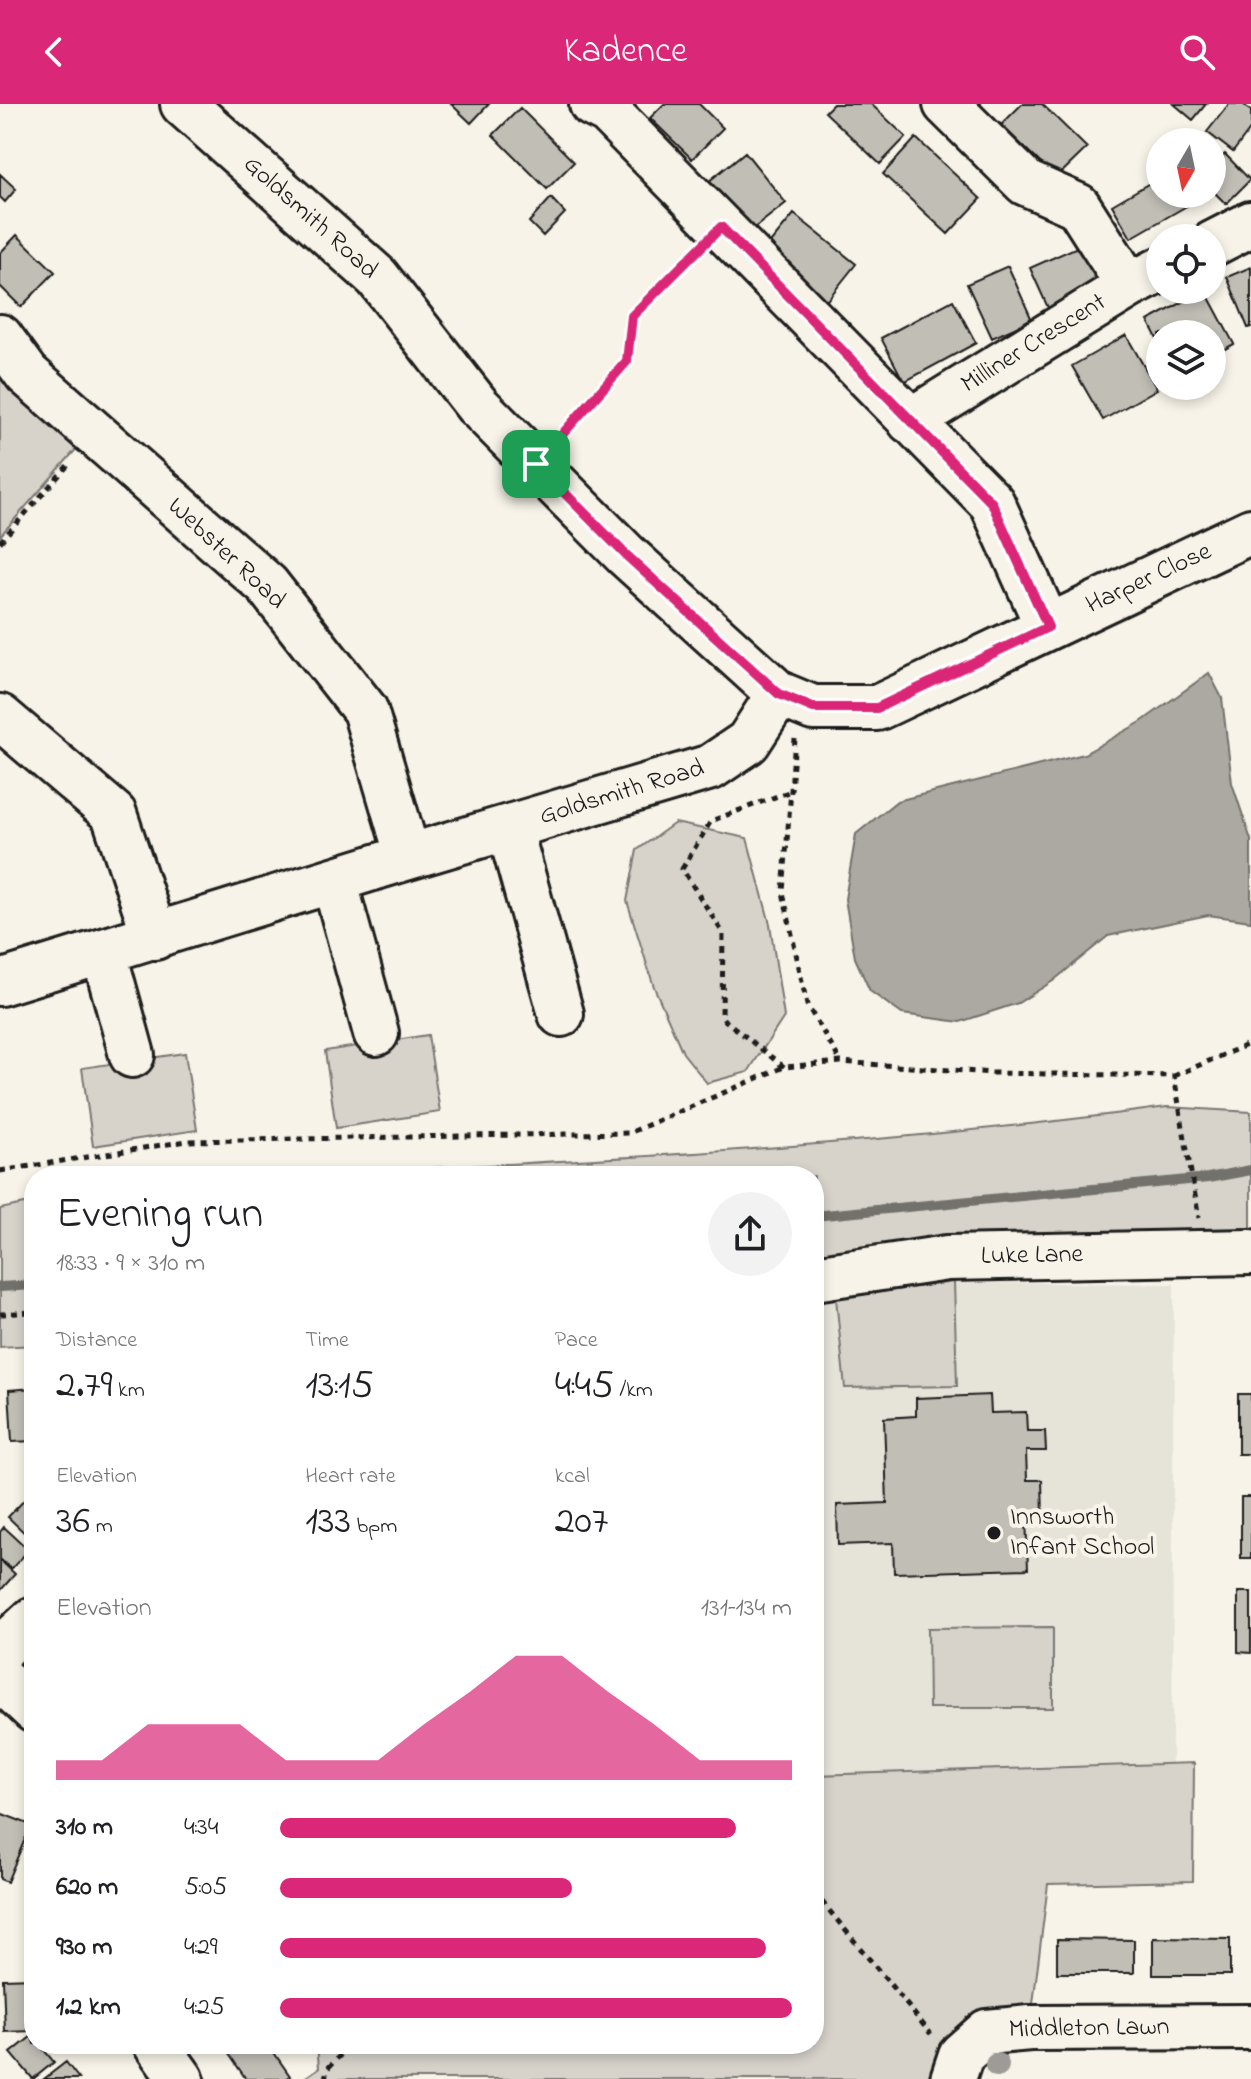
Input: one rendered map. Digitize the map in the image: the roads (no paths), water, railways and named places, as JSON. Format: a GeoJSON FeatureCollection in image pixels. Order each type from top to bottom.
{"type":"FeatureCollection","features":[{"type":"Feature","properties":{"kind":"street","name":"Goldsmith Road"},"geometry":{"type":"LineString","coordinates":[[0,983],[711,767],[748,742],[796,701],[626,555],[477,405],[377,277],[183,104]]}},
{"type":"Feature","properties":{"kind":"street"},"geometry":{"type":"LineString","coordinates":[[946,104],[1026,183],[1078,206],[1145,278]]}},
{"type":"Feature","properties":{"kind":"street"},"geometry":{"type":"LineString","coordinates":[[605,107],[992,503],[1048,627]]}},
{"type":"Feature","properties":{"kind":"street"},"geometry":{"type":"LineString","coordinates":[[1226,237],[1251,224]]}},
{"type":"Feature","properties":{"kind":"street","name":"Milliner Crescent"},"geometry":{"type":"LineString","coordinates":[[910,421],[1145,278]]}},
{"type":"Feature","properties":{"kind":"street","name":"Webster Road"},"geometry":{"type":"LineString","coordinates":[[0,337],[27,374],[267,585],[365,710],[408,857]]}},
{"type":"Feature","properties":{"kind":"street","name":"Harper Close"},"geometry":{"type":"LineString","coordinates":[[796,701],[877,708],[1251,531]]}},
{"type":"Feature","properties":{"kind":"street"},"geometry":{"type":"LineString","coordinates":[[0,717],[114,814],[155,937]]}},
{"type":"Feature","properties":{"kind":"street"},"geometry":{"type":"LineString","coordinates":[[509,827],[561,1014]]}},
{"type":"Feature","properties":{"kind":"street"},"geometry":{"type":"LineString","coordinates":[[334,880],[376,1033]]}},
{"type":"Feature","properties":{"kind":"street"},"geometry":{"type":"LineString","coordinates":[[104,953],[132,1055]]}},
{"type":"Feature","properties":{"kind":"street","name":"Luke Lane"},"geometry":{"type":"LineString","coordinates":[[824,1276],[947,1258],[1251,1252]]}},
{"type":"Feature","properties":{"kind":"street"},"geometry":{"type":"LineString","coordinates":[[0,1650],[24,1628]]}},
{"type":"Feature","properties":{"kind":"street"},"geometry":{"type":"LineString","coordinates":[[0,1678],[24,1701]]}},
{"type":"Feature","properties":{"kind":"street","name":"Middleton Lawn"},"geometry":{"type":"LineString","coordinates":[[955,2072],[961,2055],[987,2032],[1030,2028],[1251,2027]]}},
{"type":"Feature","properties":{"kind":"street"},"geometry":{"type":"LineString","coordinates":[[163,2054],[181,2079]]}},
{"type":"Feature","properties":{"kind":"waterway"},"geometry":{"type":"LineString","coordinates":[[824,1215],[1208,1178],[1251,1170]]}},
{"type":"Feature","properties":{"kind":"waterway"},"geometry":{"type":"LineString","coordinates":[[0,1287],[24,1286]]}},
{"type":"Feature","properties":{"kind":"place","name":"Innsworth Infant School"},"geometry":{"type":"Point","coordinates":[994,1533]}}]}
